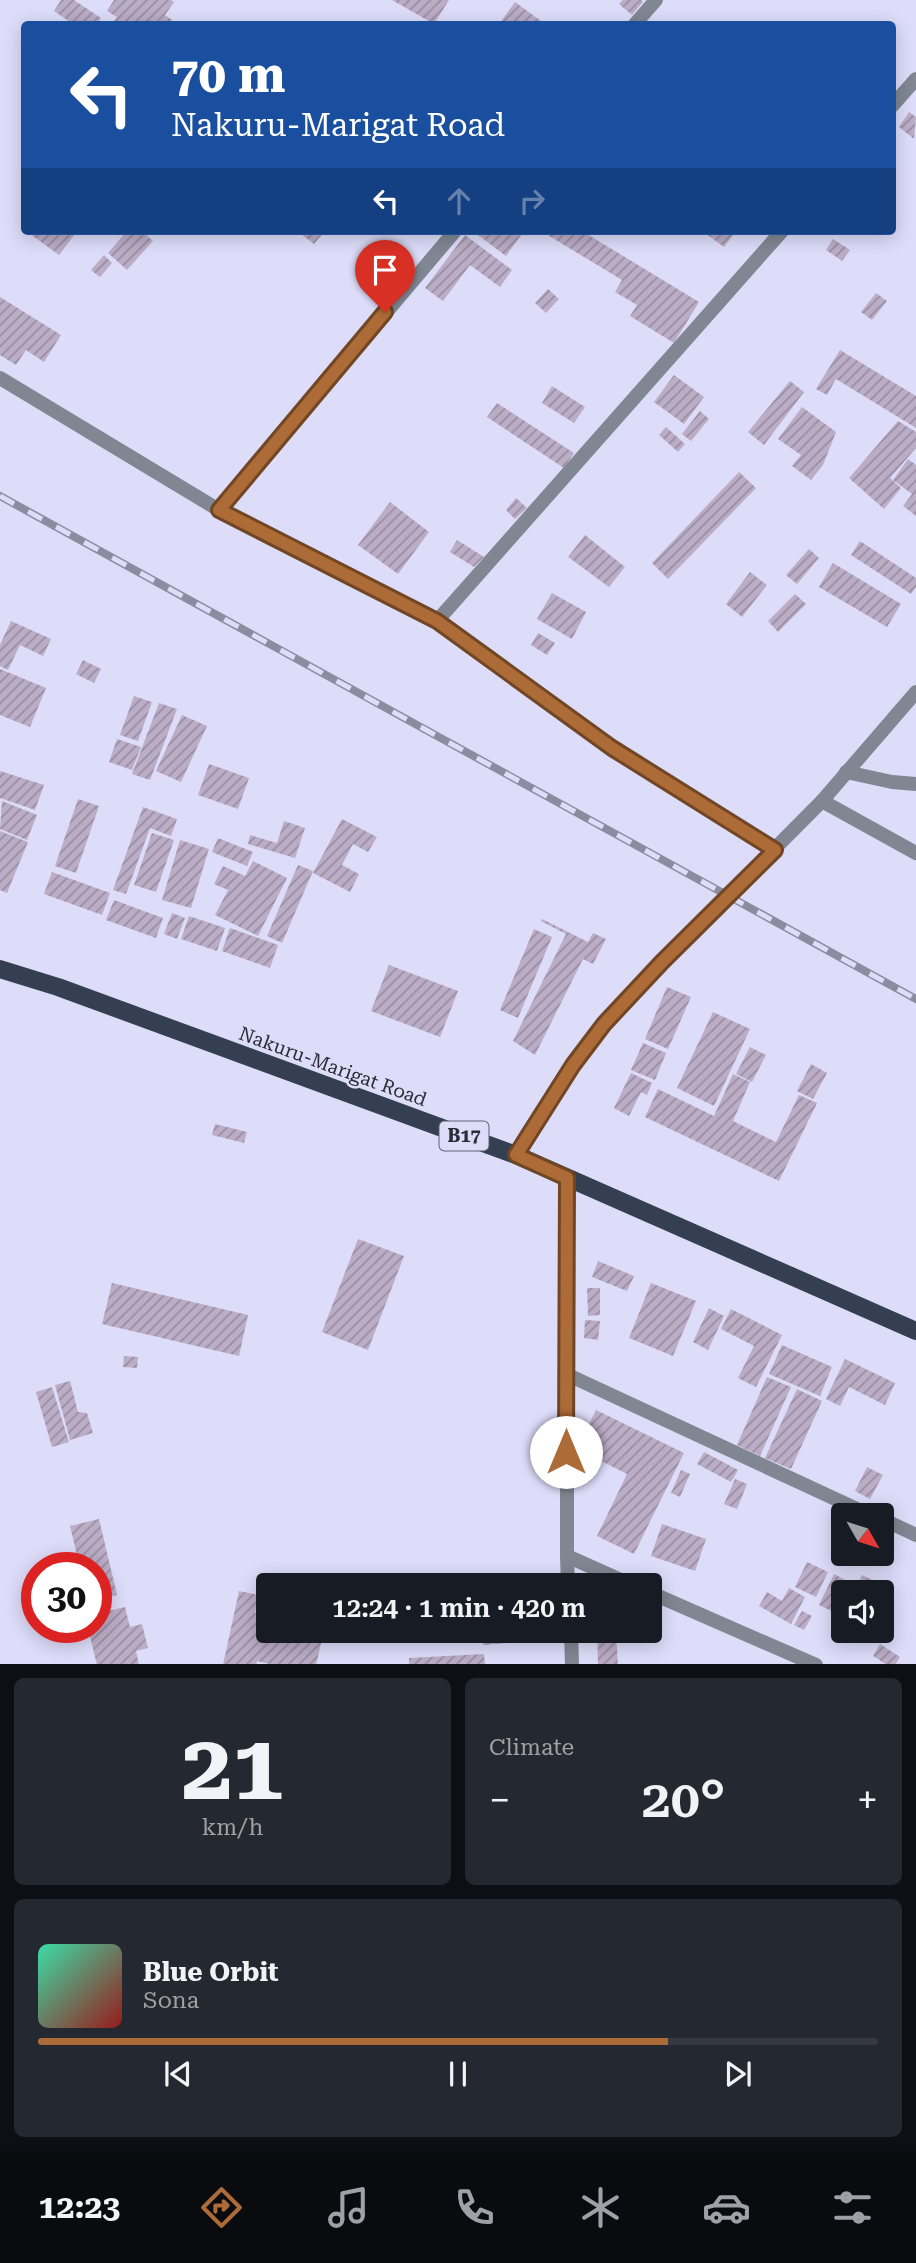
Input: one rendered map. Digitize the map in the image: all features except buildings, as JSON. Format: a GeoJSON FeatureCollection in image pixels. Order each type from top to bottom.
{"type":"FeatureCollection","features":[{"type":"Feature","properties":{"kind":"main road","name":"Nakuru-Marigat Road"},"geometry":{"type":"LineString","coordinates":[[0,969],[58,987],[516,1155],[916,1331]]}},
{"type":"Feature","properties":{"kind":"street"},"geometry":{"type":"LineString","coordinates":[[638,21],[656,0]]}},
{"type":"Feature","properties":{"kind":"street"},"geometry":{"type":"LineString","coordinates":[[896,102],[916,79]]}},
{"type":"Feature","properties":{"kind":"street"},"geometry":{"type":"LineString","coordinates":[[219,510],[452,235]]}},
{"type":"Feature","properties":{"kind":"street"},"geometry":{"type":"LineString","coordinates":[[437,621],[778,235]]}},
{"type":"Feature","properties":{"kind":"street"},"geometry":{"type":"LineString","coordinates":[[0,378],[219,510],[437,621],[612,748],[775,850]]}},
{"type":"Feature","properties":{"kind":"street"},"geometry":{"type":"LineString","coordinates":[[516,1155],[573,1065],[604,1024],[654,969],[822,801],[916,692]]}},
{"type":"Feature","properties":{"kind":"street"},"geometry":{"type":"LineString","coordinates":[[846,772],[916,784]]}},
{"type":"Feature","properties":{"kind":"street"},"geometry":{"type":"LineString","coordinates":[[822,801],[916,853]]}},
{"type":"Feature","properties":{"kind":"street"},"geometry":{"type":"LineString","coordinates":[[567,1178],[568,1573]]}},
{"type":"Feature","properties":{"kind":"street"},"geometry":{"type":"LineString","coordinates":[[566,1374],[845,1503]]}},
{"type":"Feature","properties":{"kind":"street"},"geometry":{"type":"LineString","coordinates":[[894,1525],[916,1535]]}},
{"type":"Feature","properties":{"kind":"street"},"geometry":{"type":"LineString","coordinates":[[567,1556],[605,1573]]}},
{"type":"Feature","properties":{"kind":"street"},"geometry":{"type":"LineString","coordinates":[[662,1598],[816,1664]]}},
{"type":"Feature","properties":{"kind":"street"},"geometry":{"type":"LineString","coordinates":[[571,1643],[572,1664]]}},
{"type":"Feature","properties":{"kind":"railway"},"geometry":{"type":"LineString","coordinates":[[0,496],[916,999]]}},
{"type":"Feature","properties":{"kind":"route"},"geometry":{"type":"LineString","coordinates":[[385,312],[219,510],[437,621],[612,748],[775,850],[645,979],[604,1024],[542,1111],[516,1155],[567,1178],[566,1452]]}}]}
